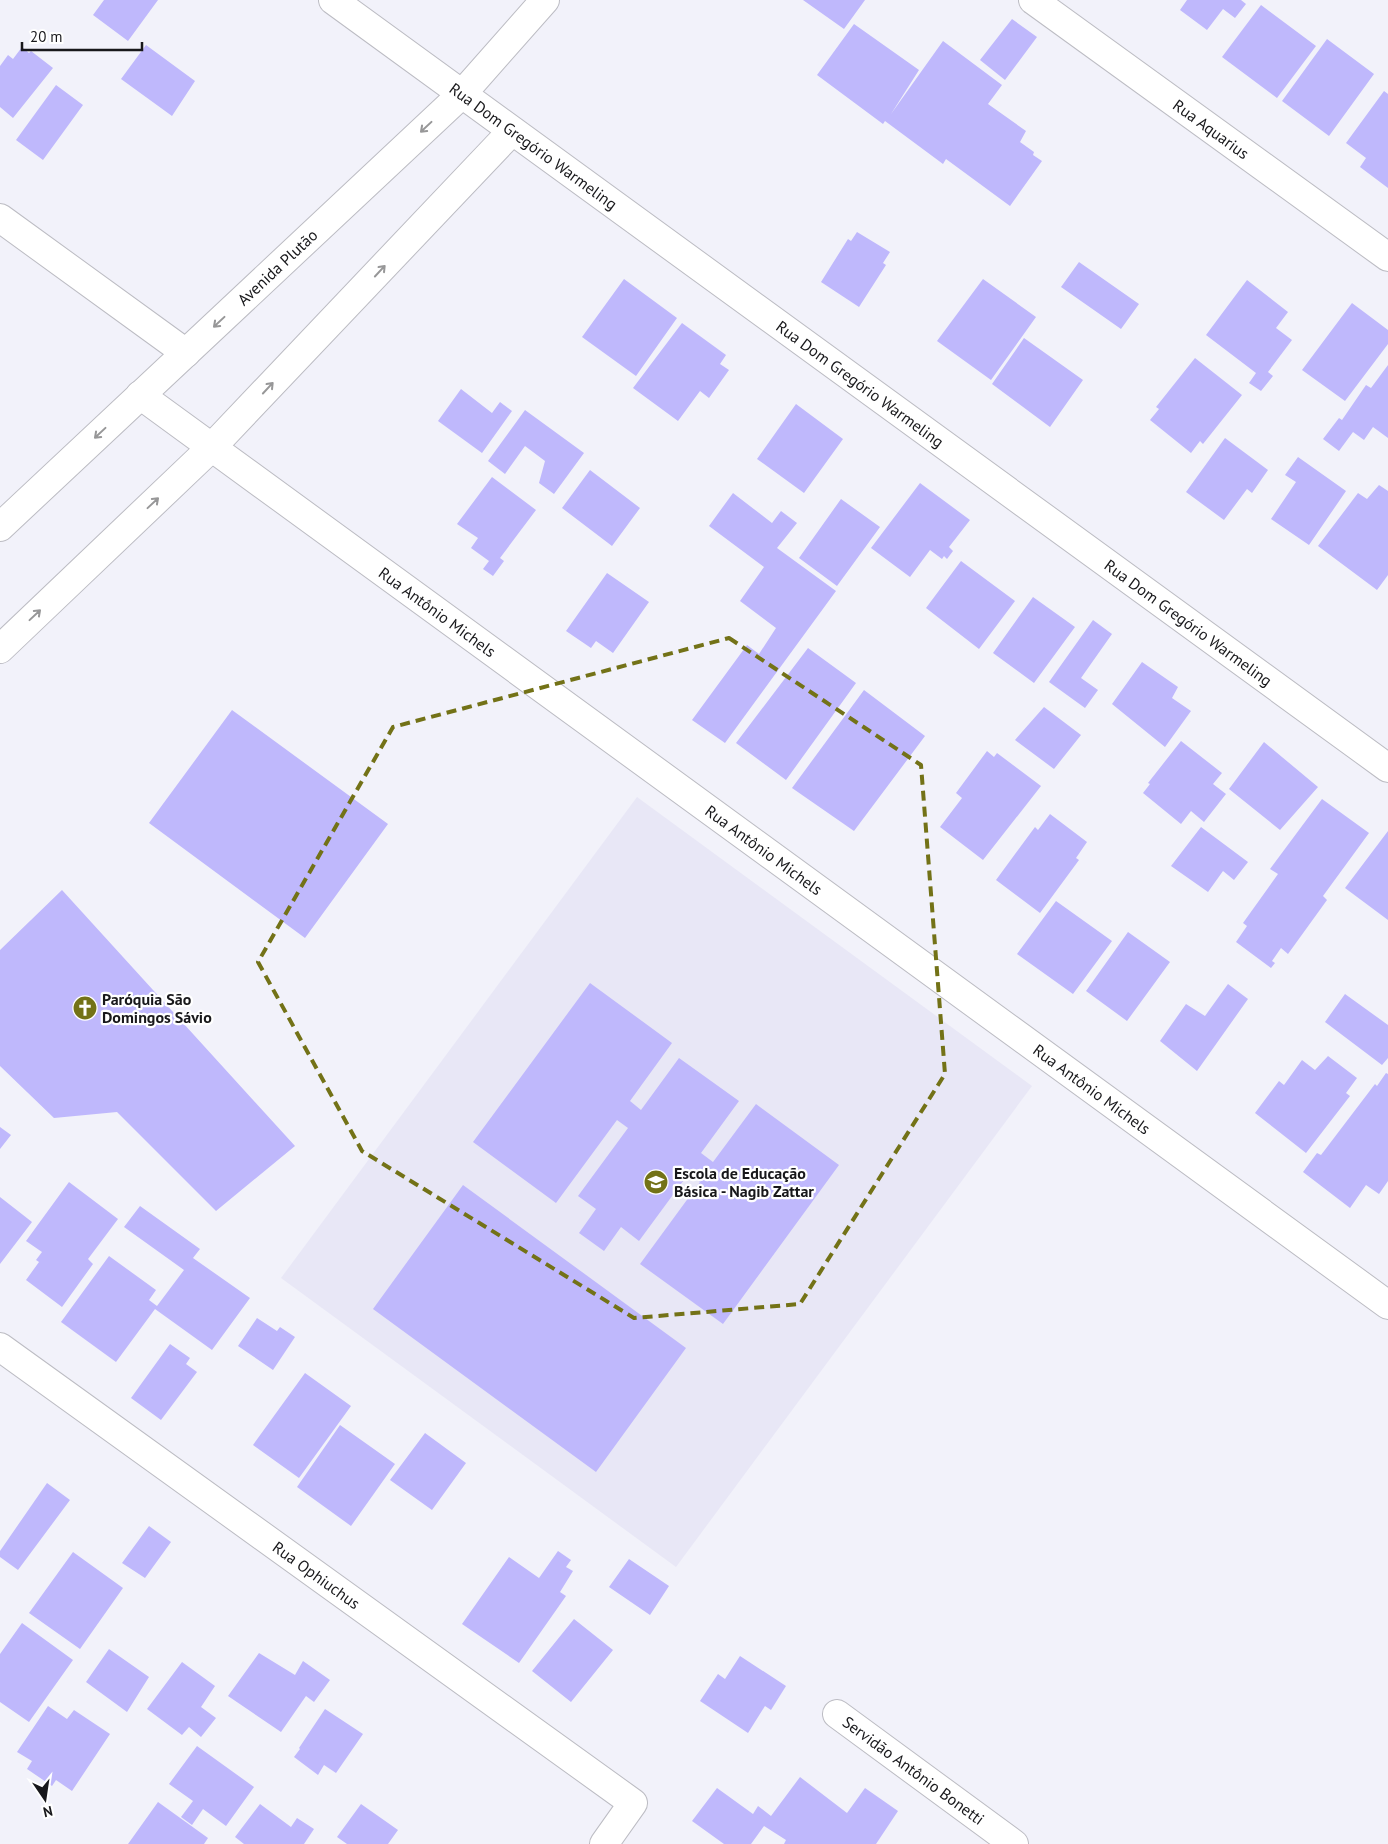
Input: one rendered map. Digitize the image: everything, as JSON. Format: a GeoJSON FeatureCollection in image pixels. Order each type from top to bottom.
{"type":"FeatureCollection","features":[{"type":"Feature","properties":{"kind":"street","name":"Rua Dom Gregório Warmeling"},"geometry":{"type":"LineString","coordinates":[[333,0],[1388,768]]}},
{"type":"Feature","properties":{"kind":"street","name":"Avenida Plutão"},"geometry":{"type":"LineString","coordinates":[[0,527],[462,94],[545,0]]}},
{"type":"Feature","properties":{"kind":"street","name":"Rua Aquarius"},"geometry":{"type":"LineString","coordinates":[[1034,0],[1388,258]]}},
{"type":"Feature","properties":{"kind":"street"},"geometry":{"type":"LineString","coordinates":[[0,649],[212,448],[512,131]]}},
{"type":"Feature","properties":{"kind":"street"},"geometry":{"type":"LineString","coordinates":[[0,218],[186,353]]}},
{"type":"Feature","properties":{"kind":"street","name":"Rua Antônio Michels"},"geometry":{"type":"LineString","coordinates":[[140,395],[1388,1305]]}},
{"type":"Feature","properties":{"kind":"street","name":"Rua Ophiuchus"},"geometry":{"type":"LineString","coordinates":[[0,1347],[633,1803],[604,1844]]}},
{"type":"Feature","properties":{"kind":"street","name":"Servidão Antônio Bonetti"},"geometry":{"type":"LineString","coordinates":[[837,1714],[1014,1844]]}},
{"type":"Feature","properties":{"kind":"highlighted area"},"geometry":{"type":"Polygon","coordinates":[[[729,638],[921,765],[945,1074],[800,1304],[634,1318],[362,1151],[258,962],[393,727],[729,638]]]}},
{"type":"Feature","properties":{"kind":"shaded area","name":"Escola de Educação Básica - Nagib Zattar"},"geometry":{"type":"Polygon","coordinates":[[[637,797],[1032,1086],[676,1567],[281,1278],[637,797]]]}},
{"type":"Feature","properties":{"kind":"building"},"geometry":{"type":"Polygon","coordinates":[[[104,0],[158,0],[128,41],[93,15],[104,0]]]}},
{"type":"Feature","properties":{"kind":"building"},"geometry":{"type":"Polygon","coordinates":[[[803,0],[865,0],[844,29],[803,0]]]}},
{"type":"Feature","properties":{"kind":"building"},"geometry":{"type":"Polygon","coordinates":[[[1187,0],[1241,0],[1246,4],[1235,18],[1223,9],[1207,30],[1180,10],[1187,0]]]}},
{"type":"Feature","properties":{"kind":"building"},"geometry":{"type":"Polygon","coordinates":[[[1261,5],[1316,46],[1277,98],[1222,57],[1261,5]]]}},
{"type":"Feature","properties":{"kind":"building"},"geometry":{"type":"Polygon","coordinates":[[[1012,19],[1037,37],[1005,80],[980,60],[1012,19]]]}},
{"type":"Feature","properties":{"kind":"building"},"geometry":{"type":"Polygon","coordinates":[[[854,24],[919,70],[891,114],[943,41],[1002,85],[988,104],[1026,131],[1020,142],[1034,152],[1033,155],[1042,161],[1010,206],[946,159],[943,164],[885,121],[883,124],[817,75],[854,24]]]}},
{"type":"Feature","properties":{"kind":"building"},"geometry":{"type":"Polygon","coordinates":[[[1327,39],[1374,74],[1329,136],[1282,101],[1327,39]]]}},
{"type":"Feature","properties":{"kind":"building"},"geometry":{"type":"Polygon","coordinates":[[[146,45],[195,81],[172,116],[121,79],[146,45]]]}},
{"type":"Feature","properties":{"kind":"building"},"geometry":{"type":"Polygon","coordinates":[[[22,47],[29,53],[31,51],[53,68],[13,118],[0,107],[0,66],[8,55],[13,59],[22,47]]]}},
{"type":"Feature","properties":{"kind":"building"},"geometry":{"type":"Polygon","coordinates":[[[56,85],[83,105],[43,160],[16,140],[56,85]]]}},
{"type":"Feature","properties":{"kind":"building"},"geometry":{"type":"Polygon","coordinates":[[[1384,91],[1388,94],[1388,188],[1360,167],[1366,158],[1346,143],[1384,91]]]}},
{"type":"Feature","properties":{"kind":"building"},"geometry":{"type":"Polygon","coordinates":[[[857,232],[890,252],[883,263],[886,265],[859,307],[821,282],[848,239],[851,241],[857,232]]]}},
{"type":"Feature","properties":{"kind":"building"},"geometry":{"type":"Polygon","coordinates":[[[1079,262],[1139,304],[1121,329],[1061,287],[1079,262]]]}},
{"type":"Feature","properties":{"kind":"building"},"geometry":{"type":"Polygon","coordinates":[[[624,279],[677,318],[636,376],[582,337],[624,279]]]}},
{"type":"Feature","properties":{"kind":"building"},"geometry":{"type":"Polygon","coordinates":[[[983,279],[1036,317],[991,380],[937,341],[983,279]]]}},
{"type":"Feature","properties":{"kind":"building"},"geometry":{"type":"Polygon","coordinates":[[[1247,280],[1288,312],[1276,328],[1292,340],[1268,372],[1273,376],[1261,391],[1249,383],[1256,373],[1206,335],[1247,280]]]}},
{"type":"Feature","properties":{"kind":"building"},"geometry":{"type":"Polygon","coordinates":[[[1352,303],[1388,330],[1388,344],[1345,401],[1302,370],[1352,303]]]}},
{"type":"Feature","properties":{"kind":"building"},"geometry":{"type":"Polygon","coordinates":[[[682,323],[726,355],[720,364],[729,370],[709,398],[700,391],[678,421],[633,388],[682,323]]]}},
{"type":"Feature","properties":{"kind":"building"},"geometry":{"type":"Polygon","coordinates":[[[1024,338],[1083,380],[1050,427],[992,384],[1024,338]]]}},
{"type":"Feature","properties":{"kind":"building"},"geometry":{"type":"Polygon","coordinates":[[[1195,358],[1242,395],[1203,444],[1200,441],[1191,453],[1150,420],[1159,409],[1156,407],[1195,358]]]}},
{"type":"Feature","properties":{"kind":"building"},"geometry":{"type":"Polygon","coordinates":[[[1388,365],[1388,438],[1373,427],[1364,440],[1353,432],[1339,451],[1323,439],[1339,418],[1342,420],[1366,385],[1371,388],[1388,365]]]}},
{"type":"Feature","properties":{"kind":"building"},"geometry":{"type":"Polygon","coordinates":[[[461,389],[492,413],[500,402],[512,411],[482,453],[438,421],[461,389]]]}},
{"type":"Feature","properties":{"kind":"building"},"geometry":{"type":"Polygon","coordinates":[[[796,404],[843,439],[804,493],[757,459],[796,404]]]}},
{"type":"Feature","properties":{"kind":"building"},"geometry":{"type":"Polygon","coordinates":[[[525,410],[584,453],[554,494],[539,483],[545,461],[525,446],[505,474],[488,461],[525,410]]]}},
{"type":"Feature","properties":{"kind":"building"},"geometry":{"type":"Polygon","coordinates":[[[1225,438],[1268,470],[1252,493],[1247,489],[1224,520],[1186,492],[1225,438]]]}},
{"type":"Feature","properties":{"kind":"building"},"geometry":{"type":"Polygon","coordinates":[[[1298,457],[1346,491],[1309,545],[1271,519],[1296,482],[1285,475],[1298,457]]]}},
{"type":"Feature","properties":{"kind":"building"},"geometry":{"type":"Polygon","coordinates":[[[590,470],[640,508],[612,546],[562,508],[590,470]]]}},
{"type":"Feature","properties":{"kind":"building"},"geometry":{"type":"Polygon","coordinates":[[[492,477],[536,510],[500,558],[504,561],[493,576],[483,569],[489,561],[471,548],[478,538],[457,524],[492,477]]]}},
{"type":"Feature","properties":{"kind":"building"},"geometry":{"type":"Polygon","coordinates":[[[920,483],[970,520],[949,547],[953,551],[947,559],[944,556],[942,559],[930,550],[910,577],[871,548],[920,483]]]}},
{"type":"Feature","properties":{"kind":"building"},"geometry":{"type":"Polygon","coordinates":[[[1379,485],[1388,491],[1388,575],[1377,590],[1318,546],[1358,493],[1367,499],[1379,485]]]}},
{"type":"Feature","properties":{"kind":"building"},"geometry":{"type":"Polygon","coordinates":[[[733,493],[772,523],[781,511],[797,523],[777,548],[836,591],[725,743],[692,720],[747,645],[759,654],[776,628],[740,601],[764,567],[709,526],[733,493]]]}},
{"type":"Feature","properties":{"kind":"building"},"geometry":{"type":"Polygon","coordinates":[[[841,499],[880,527],[837,586],[799,558],[841,499]]]}},
{"type":"Feature","properties":{"kind":"building"},"geometry":{"type":"Polygon","coordinates":[[[961,561],[1015,601],[979,649],[926,608],[961,561]]]}},
{"type":"Feature","properties":{"kind":"building"},"geometry":{"type":"Polygon","coordinates":[[[607,573],[649,602],[613,653],[596,641],[591,648],[566,631],[607,573]]]}},
{"type":"Feature","properties":{"kind":"building"},"geometry":{"type":"Polygon","coordinates":[[[1033,597],[1075,627],[1034,683],[993,653],[1033,597]]]}},
{"type":"Feature","properties":{"kind":"building"},"geometry":{"type":"Polygon","coordinates":[[[1093,620],[1112,634],[1081,678],[1098,690],[1085,708],[1049,682],[1093,620]]]}},
{"type":"Feature","properties":{"kind":"building"},"geometry":{"type":"Polygon","coordinates":[[[808,648],[856,683],[786,780],[736,743],[808,648]]]}},
{"type":"Feature","properties":{"kind":"building"},"geometry":{"type":"Polygon","coordinates":[[[1142,662],[1178,687],[1172,698],[1191,711],[1165,747],[1112,704],[1142,662]]]}},
{"type":"Feature","properties":{"kind":"building"},"geometry":{"type":"Polygon","coordinates":[[[864,690],[925,736],[854,831],[792,788],[864,690]]]}},
{"type":"Feature","properties":{"kind":"building"},"geometry":{"type":"Polygon","coordinates":[[[1044,707],[1081,735],[1054,769],[1015,740],[1044,707]]]}},
{"type":"Feature","properties":{"kind":"building"},"geometry":{"type":"Polygon","coordinates":[[[232,710],[388,824],[305,938],[149,823],[232,710]]]}},
{"type":"Feature","properties":{"kind":"building"},"geometry":{"type":"Polygon","coordinates":[[[1181,741],[1222,773],[1213,784],[1226,794],[1204,822],[1191,811],[1181,824],[1143,793],[1150,784],[1148,783],[1181,741]]]}},
{"type":"Feature","properties":{"kind":"building"},"geometry":{"type":"Polygon","coordinates":[[[1264,742],[1318,787],[1280,830],[1229,789],[1264,742]]]}},
{"type":"Feature","properties":{"kind":"building"},"geometry":{"type":"Polygon","coordinates":[[[987,751],[994,757],[997,753],[1041,786],[983,860],[940,827],[962,798],[956,793],[987,751]]]}},
{"type":"Feature","properties":{"kind":"building"},"geometry":{"type":"Polygon","coordinates":[[[1322,799],[1369,833],[1323,896],[1327,900],[1288,954],[1281,948],[1272,961],[1275,963],[1271,968],[1236,942],[1247,926],[1243,923],[1278,874],[1270,869],[1322,799]]]}},
{"type":"Feature","properties":{"kind":"building"},"geometry":{"type":"Polygon","coordinates":[[[1050,814],[1087,842],[1076,858],[1079,860],[1040,913],[996,880],[1035,827],[1038,830],[1050,814]]]}},
{"type":"Feature","properties":{"kind":"building"},"geometry":{"type":"Polygon","coordinates":[[[1201,827],[1248,862],[1234,880],[1223,871],[1208,892],[1171,866],[1201,827]]]}},
{"type":"Feature","properties":{"kind":"building"},"geometry":{"type":"Polygon","coordinates":[[[1388,831],[1388,920],[1345,888],[1388,831]]]}},
{"type":"Feature","properties":{"kind":"building","name":"Paróquia São Domingos Sávio"},"geometry":{"type":"Polygon","coordinates":[[[62,890],[295,1146],[216,1211],[117,1112],[54,1118],[0,1066],[0,950],[62,890]]]}},
{"type":"Feature","properties":{"kind":"building"},"geometry":{"type":"Polygon","coordinates":[[[1056,901],[1112,941],[1073,994],[1017,954],[1056,901]]]}},
{"type":"Feature","properties":{"kind":"building"},"geometry":{"type":"Polygon","coordinates":[[[1128,932],[1170,962],[1127,1021],[1086,991],[1128,932]]]}},
{"type":"Feature","properties":{"kind":"building"},"geometry":{"type":"Polygon","coordinates":[[[590,983],[672,1043],[630,1101],[641,1110],[679,1058],[739,1101],[701,1153],[713,1162],[756,1104],[839,1165],[723,1324],[640,1264],[700,1182],[689,1173],[639,1241],[621,1227],[604,1251],[579,1233],[596,1209],[578,1196],[628,1128],[617,1120],[556,1203],[473,1142],[590,983]]]}},
{"type":"Feature","properties":{"kind":"building"},"geometry":{"type":"Polygon","coordinates":[[[1228,984],[1248,999],[1197,1071],[1160,1041],[1186,1004],[1205,1016],[1228,984]]]}},
{"type":"Feature","properties":{"kind":"building"},"geometry":{"type":"Polygon","coordinates":[[[1345,994],[1388,1025],[1388,1058],[1382,1065],[1325,1022],[1345,994]]]}},
{"type":"Feature","properties":{"kind":"building"},"geometry":{"type":"Polygon","coordinates":[[[1328,1056],[1357,1078],[1346,1093],[1350,1096],[1306,1153],[1255,1113],[1279,1081],[1284,1085],[1302,1060],[1315,1070],[1328,1056]]]}},
{"type":"Feature","properties":{"kind":"building"},"geometry":{"type":"Polygon","coordinates":[[[1386,1073],[1388,1074],[1388,1181],[1379,1194],[1366,1185],[1350,1208],[1303,1172],[1317,1153],[1321,1155],[1375,1084],[1377,1086],[1386,1073]]]}},
{"type":"Feature","properties":{"kind":"building"},"geometry":{"type":"Polygon","coordinates":[[[0,1127],[11,1135],[0,1149],[0,1127]]]}},
{"type":"Feature","properties":{"kind":"building"},"geometry":{"type":"Polygon","coordinates":[[[69,1182],[118,1219],[88,1259],[93,1264],[62,1307],[26,1280],[39,1262],[36,1260],[42,1252],[26,1241],[69,1182]]]}},
{"type":"Feature","properties":{"kind":"building"},"geometry":{"type":"Polygon","coordinates":[[[463,1185],[686,1348],[596,1472],[373,1309],[463,1185]]]}},
{"type":"Feature","properties":{"kind":"building"},"geometry":{"type":"Polygon","coordinates":[[[0,1197],[32,1222],[0,1264],[0,1197]]]}},
{"type":"Feature","properties":{"kind":"building"},"geometry":{"type":"Polygon","coordinates":[[[140,1206],[200,1249],[193,1258],[250,1298],[212,1350],[155,1309],[116,1362],[61,1322],[109,1256],[156,1290],[149,1300],[157,1306],[184,1270],[124,1227],[140,1206]]]}},
{"type":"Feature","properties":{"kind":"building"},"geometry":{"type":"Polygon","coordinates":[[[257,1318],[277,1331],[280,1327],[295,1337],[273,1370],[238,1346],[257,1318]]]}},
{"type":"Feature","properties":{"kind":"building"},"geometry":{"type":"Polygon","coordinates":[[[170,1344],[190,1358],[186,1364],[197,1372],[161,1420],[131,1398],[170,1344]]]}},
{"type":"Feature","properties":{"kind":"building"},"geometry":{"type":"Polygon","coordinates":[[[305,1373],[351,1406],[299,1478],[253,1445],[305,1373]]]}},
{"type":"Feature","properties":{"kind":"building"},"geometry":{"type":"Polygon","coordinates":[[[340,1425],[395,1464],[351,1526],[297,1487],[340,1425]]]}},
{"type":"Feature","properties":{"kind":"building"},"geometry":{"type":"Polygon","coordinates":[[[425,1433],[466,1463],[432,1510],[390,1480],[425,1433]]]}},
{"type":"Feature","properties":{"kind":"building"},"geometry":{"type":"Polygon","coordinates":[[[47,1483],[70,1500],[18,1570],[0,1557],[0,1551],[47,1483]]]}},
{"type":"Feature","properties":{"kind":"building"},"geometry":{"type":"Polygon","coordinates":[[[149,1526],[171,1542],[145,1578],[122,1563],[149,1526]]]}},
{"type":"Feature","properties":{"kind":"building"},"geometry":{"type":"Polygon","coordinates":[[[558,1551],[571,1560],[566,1567],[573,1571],[560,1592],[566,1596],[519,1663],[462,1624],[509,1557],[539,1578],[558,1551]]]}},
{"type":"Feature","properties":{"kind":"building"},"geometry":{"type":"Polygon","coordinates":[[[73,1552],[123,1588],[80,1649],[29,1613],[73,1552]]]}},
{"type":"Feature","properties":{"kind":"building"},"geometry":{"type":"Polygon","coordinates":[[[629,1559],[669,1586],[650,1615],[609,1587],[629,1559]]]}},
{"type":"Feature","properties":{"kind":"building"},"geometry":{"type":"Polygon","coordinates":[[[574,1619],[613,1650],[571,1702],[532,1671],[574,1619]]]}},
{"type":"Feature","properties":{"kind":"building"},"geometry":{"type":"Polygon","coordinates":[[[22,1623],[73,1660],[29,1722],[0,1702],[0,1654],[22,1623]]]}},
{"type":"Feature","properties":{"kind":"building"},"geometry":{"type":"Polygon","coordinates":[[[109,1649],[149,1677],[127,1712],[86,1682],[109,1649]]]}},
{"type":"Feature","properties":{"kind":"building"},"geometry":{"type":"Polygon","coordinates":[[[259,1653],[295,1675],[303,1661],[330,1680],[314,1702],[306,1696],[281,1732],[228,1696],[259,1653]]]}},
{"type":"Feature","properties":{"kind":"building"},"geometry":{"type":"Polygon","coordinates":[[[740,1656],[786,1686],[771,1710],[765,1706],[748,1733],[700,1701],[718,1674],[725,1679],[740,1656]]]}},
{"type":"Feature","properties":{"kind":"building"},"geometry":{"type":"Polygon","coordinates":[[[182,1662],[215,1686],[201,1707],[216,1718],[201,1737],[189,1727],[182,1735],[147,1709],[182,1662]]]}},
{"type":"Feature","properties":{"kind":"building"},"geometry":{"type":"Polygon","coordinates":[[[48,1706],[67,1719],[74,1710],[110,1734],[72,1791],[56,1780],[52,1786],[27,1769],[32,1761],[17,1752],[48,1706]]]}},
{"type":"Feature","properties":{"kind":"building"},"geometry":{"type":"Polygon","coordinates":[[[325,1709],[363,1734],[336,1773],[324,1765],[318,1775],[294,1757],[325,1709]]]}},
{"type":"Feature","properties":{"kind":"building"},"geometry":{"type":"Polygon","coordinates":[[[197,1746],[254,1787],[226,1826],[203,1809],[192,1825],[181,1817],[193,1801],[169,1784],[197,1746]]]}},
{"type":"Feature","properties":{"kind":"building"},"geometry":{"type":"Polygon","coordinates":[[[800,1777],[847,1813],[865,1788],[898,1811],[876,1844],[784,1844],[786,1840],[764,1826],[751,1844],[724,1844],[692,1821],[717,1788],[753,1814],[758,1806],[771,1816],[800,1777]]]}},
{"type":"Feature","properties":{"kind":"building"},"geometry":{"type":"Polygon","coordinates":[[[158,1802],[208,1838],[204,1844],[128,1844],[158,1802]]]}},
{"type":"Feature","properties":{"kind":"building"},"geometry":{"type":"Polygon","coordinates":[[[260,1804],[291,1827],[297,1818],[314,1829],[304,1844],[244,1844],[235,1837],[260,1804]]]}},
{"type":"Feature","properties":{"kind":"building"},"geometry":{"type":"Polygon","coordinates":[[[361,1804],[398,1830],[388,1844],[347,1844],[337,1837],[361,1804]]]}},
{"type":"Feature","properties":{"kind":"place","name":"Paróquia São Domingos Sávio"},"geometry":{"type":"Point","coordinates":[85,1008]}},
{"type":"Feature","properties":{"kind":"place","name":"Escola de Educação Básica - Nagib Zattar"},"geometry":{"type":"Point","coordinates":[656,1182]}}]}
